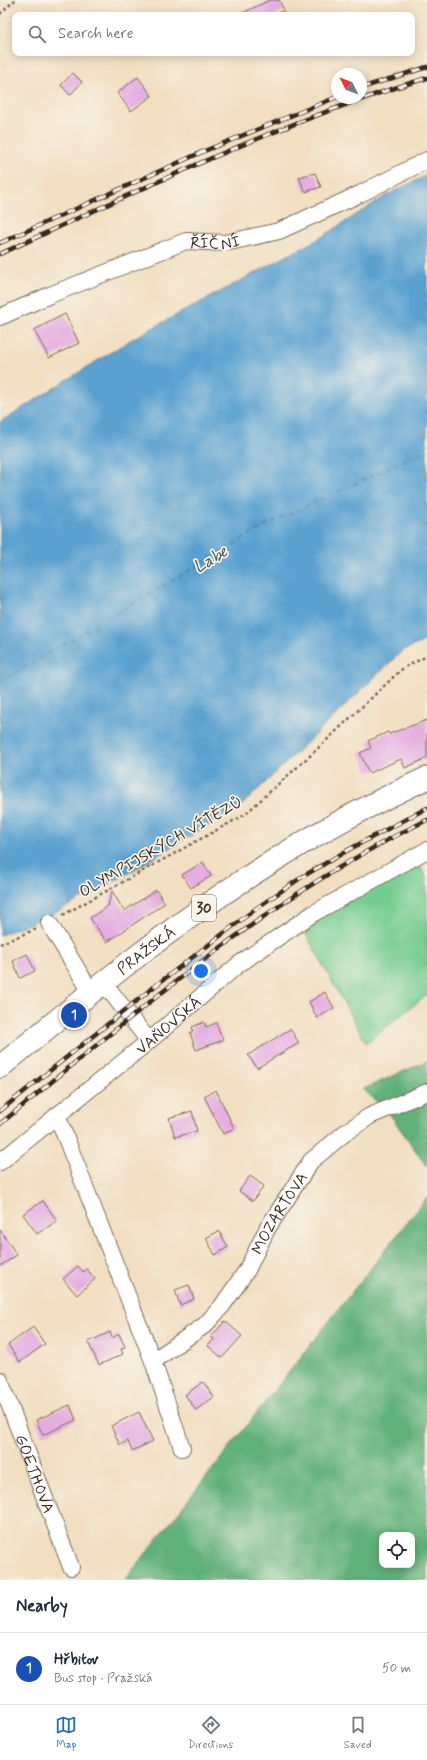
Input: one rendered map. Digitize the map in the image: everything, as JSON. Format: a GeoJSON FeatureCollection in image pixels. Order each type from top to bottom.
{"type":"FeatureCollection","features":[{"type":"Feature","properties":{"kind":"main road","name":"PRAŽSKÁ"},"geometry":{"type":"LineString","coordinates":[[0,1066],[97,987],[166,935],[270,862],[351,816],[427,778]]}},
{"type":"Feature","properties":{"kind":"street","name":"ŘÍČNÍ"},"geometry":{"type":"LineString","coordinates":[[0,317],[50,294],[186,241],[225,243],[279,231],[360,194],[427,160]]}},
{"type":"Feature","properties":{"kind":"street","name":"VAŇOVSKÁ"},"geometry":{"type":"LineString","coordinates":[[0,1162],[149,1041],[239,964],[314,913],[427,850]]}},
{"type":"Feature","properties":{"kind":"street"},"geometry":{"type":"LineString","coordinates":[[49,923],[97,987],[149,1041]]}},
{"type":"Feature","properties":{"kind":"street","name":"MOZARTOVA"},"geometry":{"type":"LineString","coordinates":[[153,1361],[205,1325],[222,1306],[247,1270],[267,1229],[311,1161],[346,1132],[370,1116],[427,1092]]}},
{"type":"Feature","properties":{"kind":"street"},"geometry":{"type":"LineString","coordinates":[[57,1115],[153,1361],[182,1448]]}},
{"type":"Feature","properties":{"kind":"street","name":"GOETHOVA"},"geometry":{"type":"LineString","coordinates":[[0,1380],[71,1567]]}},
{"type":"Feature","properties":{"kind":"path"},"geometry":{"type":"LineString","coordinates":[[0,14],[15,0]]}},
{"type":"Feature","properties":{"kind":"path","name":"OLYMPIJSKÝCH VÍTĚZŮ"},"geometry":{"type":"LineString","coordinates":[[0,944],[49,923],[244,815],[313,753],[402,669],[427,656]]}},
{"type":"Feature","properties":{"kind":"green space"},"geometry":{"type":"Polygon","coordinates":[[[416,860],[427,878],[427,995],[366,1043],[302,927],[416,860]]]}},
{"type":"Feature","properties":{"kind":"green space"},"geometry":{"type":"Polygon","coordinates":[[[427,1061],[427,1167],[389,1113],[363,1089],[427,1061]]]}},
{"type":"Feature","properties":{"kind":"green space"},"geometry":{"type":"Polygon","coordinates":[[[427,1197],[427,1580],[125,1580],[427,1197]]]}},
{"type":"Feature","properties":{"kind":"water","name":"Labe"},"geometry":{"type":"Polygon","coordinates":[[[427,175],[427,640],[402,651],[242,805],[122,877],[51,915],[0,935],[0,422],[132,339],[320,238],[387,195],[427,175]]]}},
{"type":"Feature","properties":{"kind":"building"},"geometry":{"type":"Polygon","coordinates":[[[270,0],[279,0],[284,10],[280,12],[244,12],[270,0]]]}},
{"type":"Feature","properties":{"kind":"building"},"geometry":{"type":"Polygon","coordinates":[[[73,73],[82,82],[70,95],[61,85],[73,73]]]}},
{"type":"Feature","properties":{"kind":"building"},"geometry":{"type":"Polygon","coordinates":[[[138,77],[152,96],[131,111],[117,93],[138,77]]]}},
{"type":"Feature","properties":{"kind":"building"},"geometry":{"type":"Polygon","coordinates":[[[315,173],[321,187],[305,192],[299,177],[315,173]]]}},
{"type":"Feature","properties":{"kind":"building"},"geometry":{"type":"Polygon","coordinates":[[[65,314],[79,343],[49,358],[34,330],[65,314]]]}},
{"type":"Feature","properties":{"kind":"building"},"geometry":{"type":"Polygon","coordinates":[[[427,720],[427,758],[405,768],[401,759],[369,773],[360,753],[371,748],[368,741],[388,732],[389,734],[427,720]]]}},
{"type":"Feature","properties":{"kind":"building"},"geometry":{"type":"Polygon","coordinates":[[[203,862],[211,876],[191,888],[182,875],[203,862]]]}},
{"type":"Feature","properties":{"kind":"building"},"geometry":{"type":"Polygon","coordinates":[[[156,890],[165,903],[107,942],[90,918],[108,906],[112,891],[124,911],[156,890]]]}},
{"type":"Feature","properties":{"kind":"building"},"geometry":{"type":"Polygon","coordinates":[[[27,954],[35,971],[20,978],[13,961],[27,954]]]}},
{"type":"Feature","properties":{"kind":"building"},"geometry":{"type":"Polygon","coordinates":[[[325,992],[334,1008],[317,1018],[309,1002],[325,992]]]}},
{"type":"Feature","properties":{"kind":"building"},"geometry":{"type":"Polygon","coordinates":[[[204,1022],[206,1027],[216,1023],[223,1040],[196,1050],[190,1033],[193,1031],[192,1027],[204,1022]]]}},
{"type":"Feature","properties":{"kind":"building"},"geometry":{"type":"Polygon","coordinates":[[[290,1029],[299,1043],[257,1068],[248,1055],[290,1029]]]}},
{"type":"Feature","properties":{"kind":"building"},"geometry":{"type":"Polygon","coordinates":[[[216,1090],[234,1128],[223,1134],[204,1096],[216,1090]]]}},
{"type":"Feature","properties":{"kind":"building"},"geometry":{"type":"Polygon","coordinates":[[[192,1111],[197,1131],[175,1137],[169,1118],[192,1111]]]}},
{"type":"Feature","properties":{"kind":"building"},"geometry":{"type":"Polygon","coordinates":[[[250,1176],[264,1186],[253,1201],[239,1191],[250,1176]]]}},
{"type":"Feature","properties":{"kind":"building"},"geometry":{"type":"Polygon","coordinates":[[[43,1201],[57,1221],[37,1234],[23,1214],[43,1201]]]}},
{"type":"Feature","properties":{"kind":"building"},"geometry":{"type":"Polygon","coordinates":[[[0,1230],[17,1255],[0,1266],[0,1230]]]}},
{"type":"Feature","properties":{"kind":"building"},"geometry":{"type":"Polygon","coordinates":[[[219,1231],[228,1247],[215,1255],[206,1238],[219,1231]]]}},
{"type":"Feature","properties":{"kind":"building"},"geometry":{"type":"Polygon","coordinates":[[[78,1266],[83,1272],[87,1269],[95,1279],[77,1295],[63,1279],[78,1266]]]}},
{"type":"Feature","properties":{"kind":"building"},"geometry":{"type":"Polygon","coordinates":[[[189,1285],[194,1299],[180,1305],[175,1290],[189,1285]]]}},
{"type":"Feature","properties":{"kind":"building"},"geometry":{"type":"Polygon","coordinates":[[[225,1321],[242,1336],[222,1358],[208,1346],[214,1339],[211,1337],[225,1321]]]}},
{"type":"Feature","properties":{"kind":"building"},"geometry":{"type":"Polygon","coordinates":[[[33,1327],[45,1344],[20,1362],[8,1345],[33,1327]]]}},
{"type":"Feature","properties":{"kind":"building"},"geometry":{"type":"Polygon","coordinates":[[[110,1332],[112,1338],[119,1334],[125,1347],[121,1349],[123,1354],[99,1365],[88,1342],[110,1332]]]}},
{"type":"Feature","properties":{"kind":"building"},"geometry":{"type":"Polygon","coordinates":[[[203,1382],[214,1397],[196,1410],[185,1395],[203,1382]]]}},
{"type":"Feature","properties":{"kind":"building"},"geometry":{"type":"Polygon","coordinates":[[[70,1405],[76,1420],[43,1435],[36,1420],[70,1405]]]}},
{"type":"Feature","properties":{"kind":"building"},"geometry":{"type":"Polygon","coordinates":[[[139,1412],[153,1441],[132,1451],[128,1441],[120,1445],[111,1426],[139,1412]]]}},
{"type":"Feature","properties":{"kind":"ferry route"},"geometry":{"type":"LineString","coordinates":[[0,682],[268,524],[427,450]]}},
{"type":"Feature","properties":{"kind":"railway"},"geometry":{"type":"LineString","coordinates":[[367,86],[427,67]]}},
{"type":"Feature","properties":{"kind":"railway"},"geometry":{"type":"LineString","coordinates":[[0,254],[210,158],[318,115],[427,78]]}},
{"type":"Feature","properties":{"kind":"railway"},"geometry":{"type":"LineString","coordinates":[[0,243],[202,152],[331,99]]}},
{"type":"Feature","properties":{"kind":"railway"},"geometry":{"type":"LineString","coordinates":[[0,1111],[155,986],[258,907],[302,877],[348,850],[427,808]]}},
{"type":"Feature","properties":{"kind":"railway"},"geometry":{"type":"LineString","coordinates":[[0,1124],[205,959],[258,921],[312,884],[369,850],[427,820]]}},
{"type":"Feature","properties":{"kind":"place","name":"Hřbitov"},"geometry":{"type":"Point","coordinates":[74,1015]}}]}
